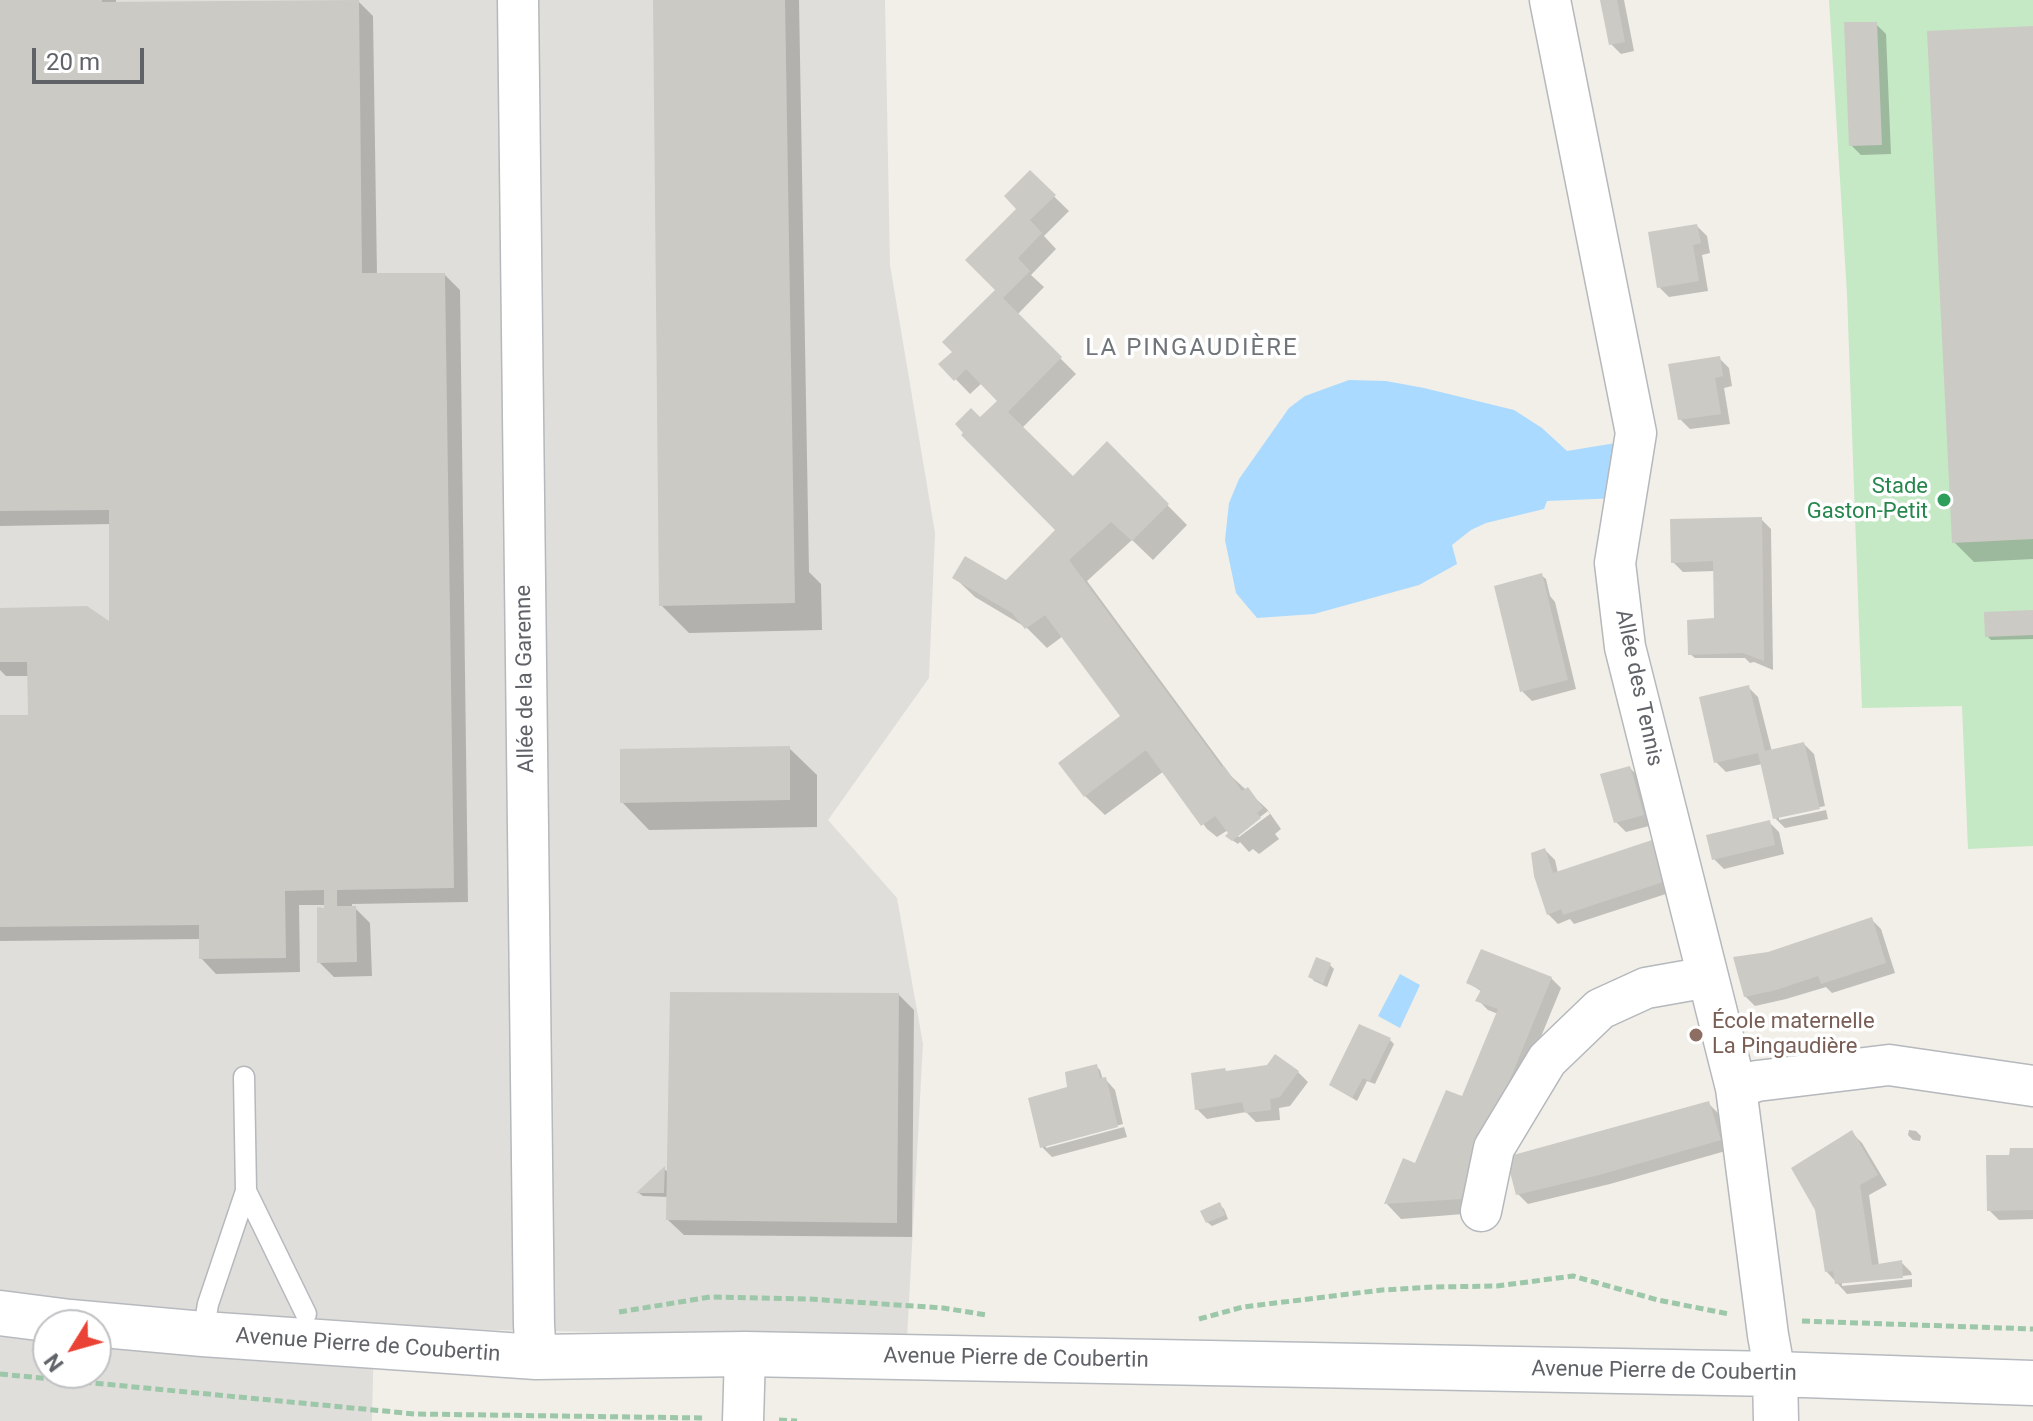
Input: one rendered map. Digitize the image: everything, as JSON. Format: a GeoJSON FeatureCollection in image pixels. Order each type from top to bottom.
{"type":"FeatureCollection","features":[{"type":"Feature","properties":{"kind":"street","name":"Allée de la Garenne"},"geometry":{"type":"LineString","coordinates":[[518,0],[536,1357]]}},
{"type":"Feature","properties":{"kind":"street","name":"Allée des Tennis"},"geometry":{"type":"LineString","coordinates":[[1550,0],[1636,433],[1615,563],[1625,647],[1736,1088],[1775,1374]]}},
{"type":"Feature","properties":{"kind":"street"},"geometry":{"type":"LineString","coordinates":[[1481,1211],[1494,1148],[1547,1060],[1600,1009],[1646,988],[1708,977]]}},
{"type":"Feature","properties":{"kind":"street"},"geometry":{"type":"LineString","coordinates":[[1736,1088],[1757,1081],[1889,1065],[2033,1086]]}},
{"type":"Feature","properties":{"kind":"street","name":"Avenue Pierre de Coubertin"},"geometry":{"type":"LineString","coordinates":[[0,1313],[203,1334],[536,1357],[745,1354],[1775,1374],[2033,1383]]}},
{"type":"Feature","properties":{"kind":"street"},"geometry":{"type":"LineString","coordinates":[[743,1419],[745,1354]]}},
{"type":"Feature","properties":{"kind":"street"},"geometry":{"type":"LineString","coordinates":[[1775,1374],[1776,1421]]}},
{"type":"Feature","properties":{"kind":"lane"},"geometry":{"type":"LineString","coordinates":[[203,1334],[208,1304],[246,1191],[244,1077]]}},
{"type":"Feature","properties":{"kind":"lane"},"geometry":{"type":"LineString","coordinates":[[246,1191],[306,1314]]}},
{"type":"Feature","properties":{"kind":"path"},"geometry":{"type":"LineString","coordinates":[[1198,1319],[1243,1307],[1382,1290],[1497,1286],[1573,1276],[1658,1300],[1767,1322],[1825,1321],[2033,1329]]}},
{"type":"Feature","properties":{"kind":"path"},"geometry":{"type":"LineString","coordinates":[[617,1313],[710,1297],[809,1299],[943,1308],[988,1315]]}},
{"type":"Feature","properties":{"kind":"path"},"geometry":{"type":"LineString","coordinates":[[0,1374],[415,1414],[797,1421]]}},
{"type":"Feature","properties":{"kind":"shaded area"},"geometry":{"type":"Polygon","coordinates":[[[0,0],[885,0],[890,265],[935,533],[929,678],[828,820],[897,898],[923,1044],[907,1338],[445,1329],[374,1332],[372,1421],[0,1421],[0,0]]]}},
{"type":"Feature","properties":{"kind":"green space","name":"Stade Gaston-Petit"},"geometry":{"type":"Polygon","coordinates":[[[1829,0],[2033,0],[2033,846],[1968,849],[1962,706],[1862,708],[1847,294],[1829,0]]]}},
{"type":"Feature","properties":{"kind":"water"},"geometry":{"type":"Polygon","coordinates":[[[1349,380],[1386,381],[1514,410],[1542,428],[1567,451],[1628,441],[1618,498],[1547,501],[1544,509],[1486,523],[1452,545],[1457,564],[1419,585],[1314,614],[1257,618],[1236,593],[1225,540],[1229,503],[1239,479],[1289,408],[1305,396],[1349,380]]]}},
{"type":"Feature","properties":{"kind":"water"},"geometry":{"type":"Polygon","coordinates":[[[1400,974],[1420,985],[1400,1028],[1378,1016],[1400,974]]]}},
{"type":"Feature","properties":{"kind":"building"},"geometry":{"type":"Polygon","coordinates":[[[0,0],[359,0],[362,273],[445,273],[454,888],[337,890],[337,906],[356,906],[357,962],[317,963],[317,907],[324,908],[324,890],[285,891],[286,958],[199,959],[199,925],[0,927],[0,715],[28,715],[27,662],[0,662],[0,608],[87,606],[109,621],[109,510],[0,511],[0,0]]]}},
{"type":"Feature","properties":{"kind":"building"},"geometry":{"type":"Polygon","coordinates":[[[653,0],[785,0],[795,603],[659,606],[653,0]]]}},
{"type":"Feature","properties":{"kind":"building"},"geometry":{"type":"Polygon","coordinates":[[[1600,0],[1617,0],[1625,42],[1609,45],[1600,0]]]}},
{"type":"Feature","properties":{"kind":"building"},"geometry":{"type":"Polygon","coordinates":[[[1844,22],[1877,22],[1882,145],[1849,146],[1844,22]]]}},
{"type":"Feature","properties":{"kind":"building"},"geometry":{"type":"Polygon","coordinates":[[[2033,26],[2033,539],[1952,543],[1927,31],[2033,26]]]}},
{"type":"Feature","properties":{"kind":"building"},"geometry":{"type":"Polygon","coordinates":[[[1030,170],[1056,195],[1030,220],[1042,233],[1018,258],[1030,271],[1003,298],[1062,357],[1008,412],[1073,476],[1107,441],[1169,504],[1132,541],[1111,522],[1069,560],[1222,767],[1242,791],[1248,787],[1263,808],[1257,813],[1261,818],[1232,841],[1225,836],[1228,833],[1215,816],[1201,826],[1146,750],[1084,797],[1058,763],[1120,716],[1045,615],[1025,629],[1012,613],[952,578],[965,556],[1006,580],[1055,530],[961,435],[963,433],[955,424],[971,408],[980,417],[997,401],[966,369],[954,381],[938,364],[952,352],[942,342],[995,290],[965,260],[1016,209],[1004,196],[1030,170]]]}},
{"type":"Feature","properties":{"kind":"building"},"geometry":{"type":"Polygon","coordinates":[[[1697,224],[1701,243],[1693,245],[1699,281],[1657,288],[1648,232],[1697,224]]]}},
{"type":"Feature","properties":{"kind":"building"},"geometry":{"type":"Polygon","coordinates":[[[1720,356],[1723,376],[1715,378],[1721,414],[1678,420],[1668,364],[1720,356]]]}},
{"type":"Feature","properties":{"kind":"building"},"geometry":{"type":"Polygon","coordinates":[[[1762,517],[1764,661],[1743,653],[1688,655],[1687,620],[1714,618],[1713,561],[1671,563],[1670,519],[1762,517]]]}},
{"type":"Feature","properties":{"kind":"building"},"geometry":{"type":"Polygon","coordinates":[[[1542,573],[1568,680],[1520,692],[1494,586],[1542,573]]]}},
{"type":"Feature","properties":{"kind":"building"},"geometry":{"type":"Polygon","coordinates":[[[2033,610],[2033,635],[1985,637],[1984,612],[2033,610]]]}},
{"type":"Feature","properties":{"kind":"building"},"geometry":{"type":"Polygon","coordinates":[[[1749,685],[1765,751],[1804,742],[1820,809],[1773,819],[1758,753],[1714,763],[1699,697],[1749,685]]]}},
{"type":"Feature","properties":{"kind":"building"},"geometry":{"type":"Polygon","coordinates":[[[790,746],[790,800],[620,803],[620,749],[790,746]]]}},
{"type":"Feature","properties":{"kind":"building"},"geometry":{"type":"Polygon","coordinates":[[[1630,766],[1644,815],[1614,823],[1600,774],[1630,766]]]}},
{"type":"Feature","properties":{"kind":"building"},"geometry":{"type":"Polygon","coordinates":[[[1770,820],[1775,845],[1712,860],[1706,835],[1770,820]]]}},
{"type":"Feature","properties":{"kind":"building"},"geometry":{"type":"Polygon","coordinates":[[[1652,840],[1666,881],[1563,915],[1561,909],[1547,915],[1534,876],[1531,853],[1545,848],[1553,873],[1652,840]]]}},
{"type":"Feature","properties":{"kind":"building"},"geometry":{"type":"Polygon","coordinates":[[[1872,917],[1886,963],[1821,984],[1818,976],[1744,997],[1733,957],[1768,952],[1872,917]]]}},
{"type":"Feature","properties":{"kind":"building"},"geometry":{"type":"Polygon","coordinates":[[[1481,949],[1552,977],[1461,1199],[1384,1204],[1403,1158],[1415,1163],[1446,1090],[1462,1096],[1498,1009],[1475,1001],[1481,990],[1466,983],[1481,949]]]}},
{"type":"Feature","properties":{"kind":"building"},"geometry":{"type":"Polygon","coordinates":[[[1316,957],[1331,963],[1323,984],[1308,977],[1316,957]]]}},
{"type":"Feature","properties":{"kind":"building"},"geometry":{"type":"Polygon","coordinates":[[[670,992],[899,993],[897,1223],[666,1220],[670,992]]]}},
{"type":"Feature","properties":{"kind":"building"},"geometry":{"type":"Polygon","coordinates":[[[1359,1024],[1391,1038],[1370,1081],[1363,1078],[1352,1098],[1329,1085],[1359,1024]]]}},
{"type":"Feature","properties":{"kind":"building"},"geometry":{"type":"Polygon","coordinates":[[[1275,1054],[1299,1071],[1280,1097],[1270,1099],[1271,1110],[1245,1113],[1242,1102],[1195,1110],[1191,1073],[1267,1065],[1275,1054]]]}},
{"type":"Feature","properties":{"kind":"building"},"geometry":{"type":"Polygon","coordinates":[[[1097,1064],[1100,1078],[1106,1077],[1118,1127],[1040,1148],[1028,1098],[1067,1087],[1065,1072],[1097,1064]]]}},
{"type":"Feature","properties":{"kind":"building"},"geometry":{"type":"Polygon","coordinates":[[[1709,1101],[1721,1140],[1516,1195],[1506,1157],[1709,1101]]]}},
{"type":"Feature","properties":{"kind":"building"},"geometry":{"type":"Polygon","coordinates":[[[1852,1130],[1878,1175],[1860,1185],[1872,1265],[1902,1260],[1903,1278],[1835,1284],[1833,1271],[1825,1272],[1815,1210],[1791,1168],[1852,1130]]]}},
{"type":"Feature","properties":{"kind":"building"},"geometry":{"type":"Polygon","coordinates":[[[2010,1148],[2033,1148],[2033,1210],[1987,1211],[1986,1155],[2009,1155],[2010,1148]]]}},
{"type":"Feature","properties":{"kind":"building"},"geometry":{"type":"Polygon","coordinates":[[[665,1166],[664,1193],[636,1193],[665,1166]]]}},
{"type":"Feature","properties":{"kind":"building"},"geometry":{"type":"Polygon","coordinates":[[[1220,1202],[1225,1215],[1206,1223],[1200,1211],[1220,1202]]]}},
{"type":"Feature","properties":{"kind":"place","name":"Stade Gaston-Petit"},"geometry":{"type":"Point","coordinates":[1944,500]}},
{"type":"Feature","properties":{"kind":"place","name":"École maternelle La Pingaudière"},"geometry":{"type":"Point","coordinates":[1696,1035]}},
{"type":"Feature","properties":{"kind":"district","name":"LA PINGAUDIÈRE"},"geometry":{"type":"Point","coordinates":[1192,349]}}]}
